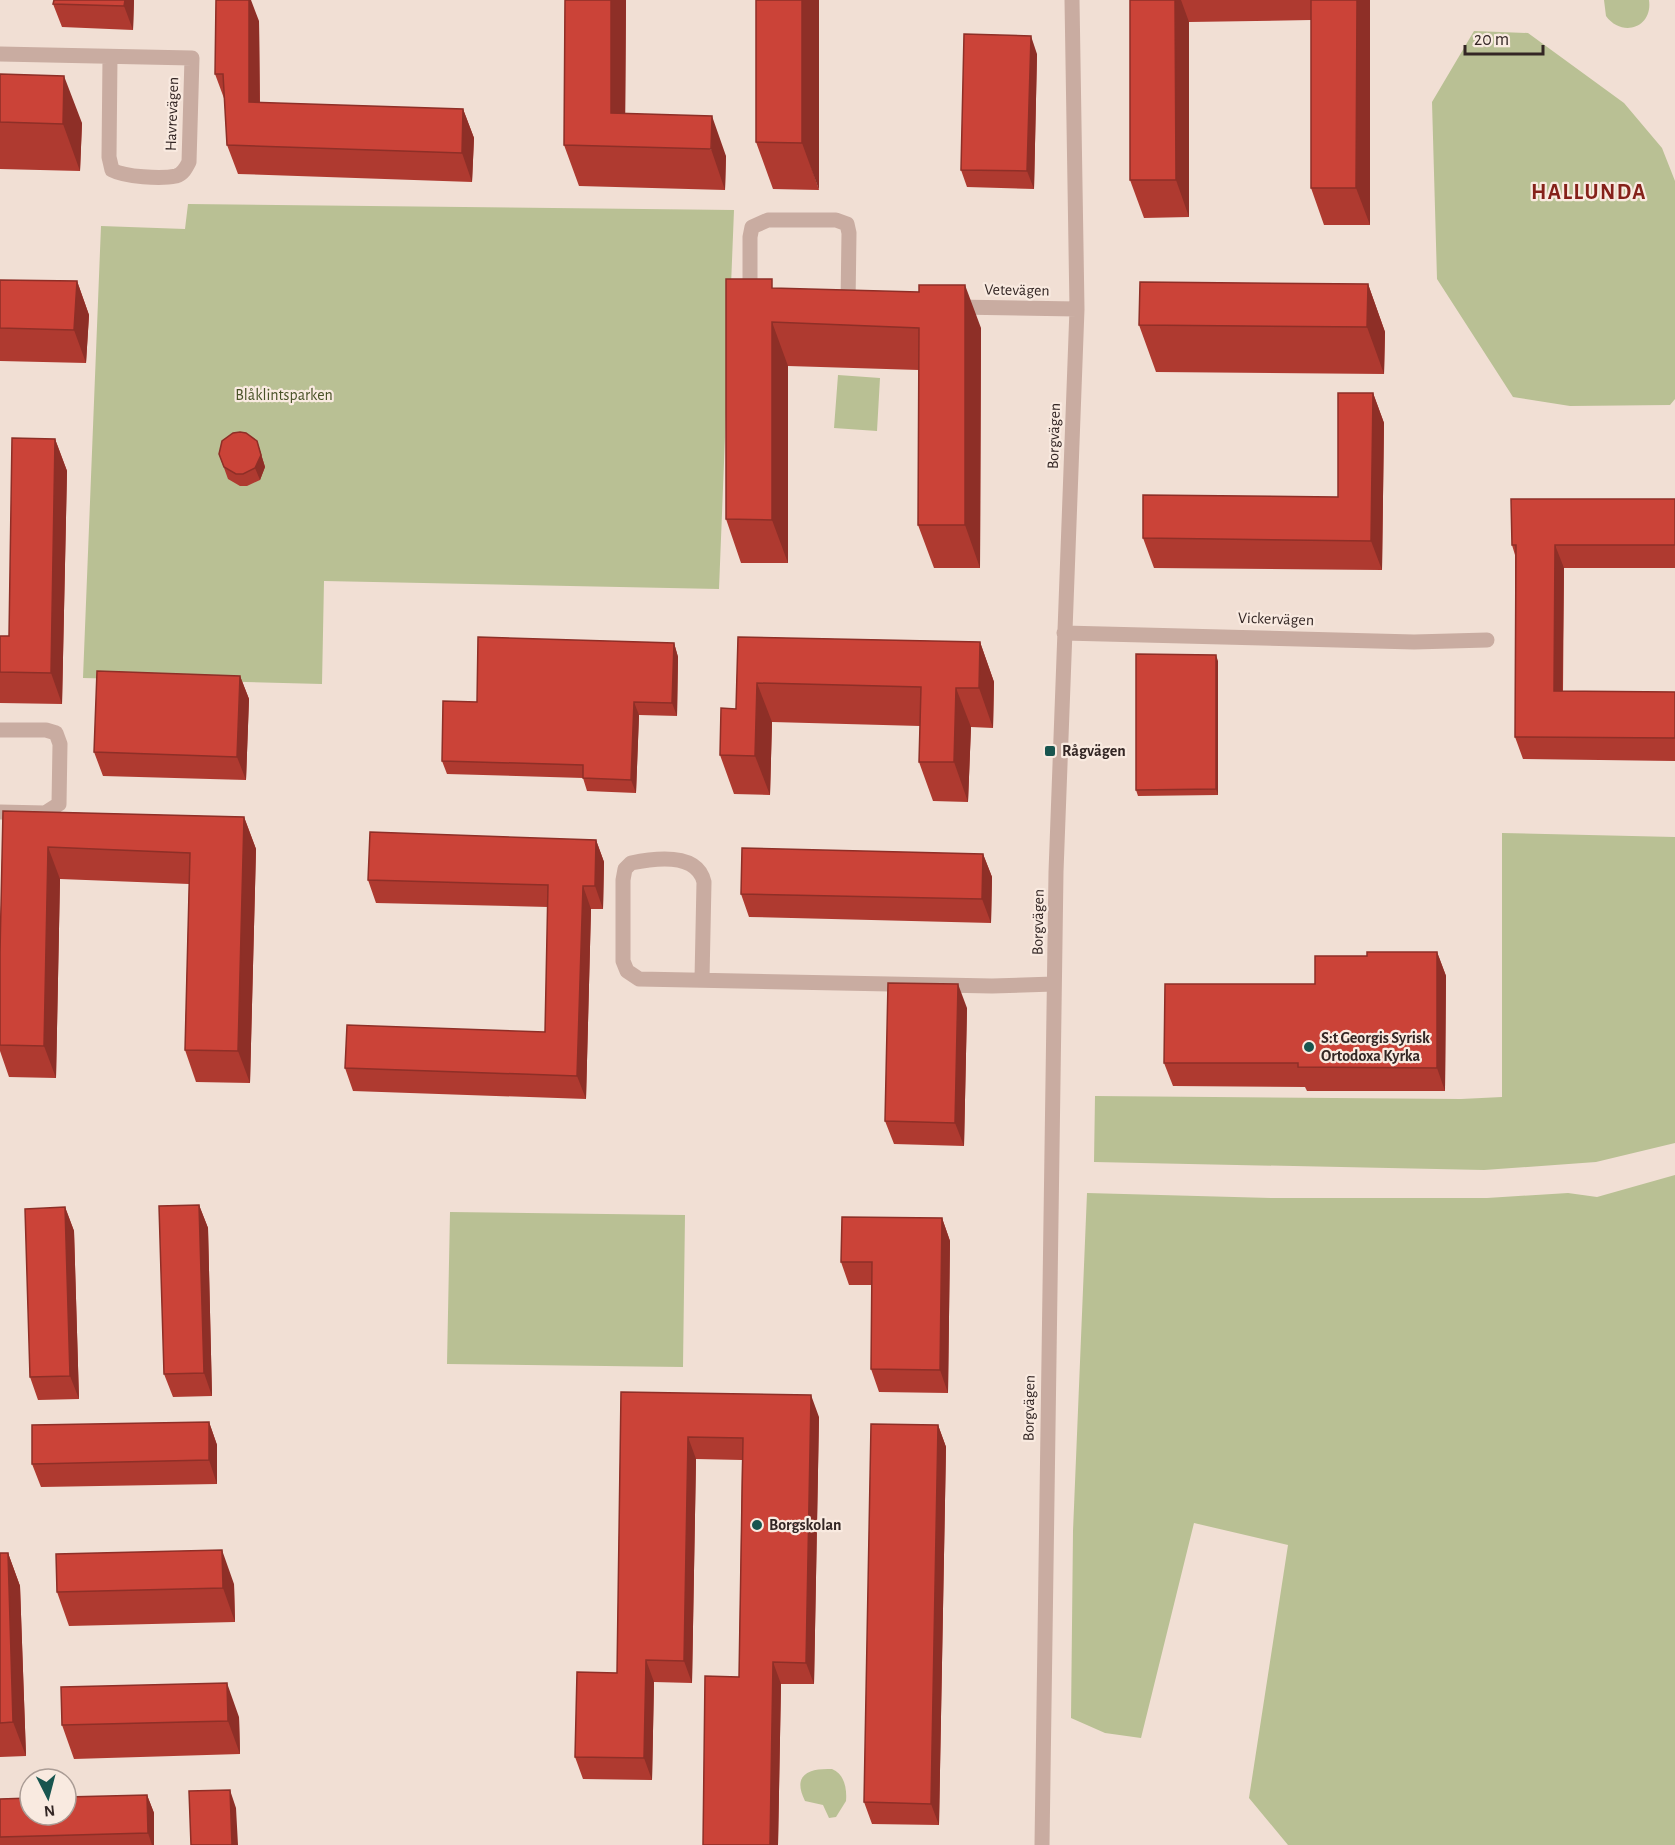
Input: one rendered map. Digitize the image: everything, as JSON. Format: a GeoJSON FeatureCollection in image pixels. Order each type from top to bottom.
{"type":"FeatureCollection","features":[{"type":"Feature","properties":{"kind":"street","name":"Borgvägen"},"geometry":{"type":"LineString","coordinates":[[1042,1845],[1054,984],[1064,633],[1077,309],[1072,0]]}},
{"type":"Feature","properties":{"kind":"street","name":"Havrevägen"},"geometry":{"type":"LineString","coordinates":[[0,54],[192,58],[189,162],[184,171],[176,176],[121,175],[112,170],[109,157],[110,57]]}},
{"type":"Feature","properties":{"kind":"street"},"geometry":{"type":"LineString","coordinates":[[765,303],[756,299],[750,292],[752,227],[768,220],[836,220],[847,224],[849,232],[848,305]]}},
{"type":"Feature","properties":{"kind":"street","name":"Vetevägen"},"geometry":{"type":"LineString","coordinates":[[945,307],[1077,309]]}},
{"type":"Feature","properties":{"kind":"street","name":"Vickervägen"},"geometry":{"type":"LineString","coordinates":[[1064,633],[1414,642],[1486,640]]}},
{"type":"Feature","properties":{"kind":"street"},"geometry":{"type":"LineString","coordinates":[[0,730],[46,729],[56,733],[60,744],[59,804],[45,813],[0,812]]}},
{"type":"Feature","properties":{"kind":"street"},"geometry":{"type":"LineString","coordinates":[[702,979],[704,882],[701,871],[694,864],[681,860],[631,863],[626,869],[623,880],[623,961],[627,971],[639,979],[992,986],[1054,984]]}},
{"type":"Feature","properties":{"kind":"green space"},"geometry":{"type":"Polygon","coordinates":[[[1604,0],[1649,0],[1649,10],[1646,17],[1635,27],[1620,27],[1606,16],[1604,0]]]}},
{"type":"Feature","properties":{"kind":"green space"},"geometry":{"type":"Polygon","coordinates":[[[1474,31],[1528,33],[1624,103],[1662,148],[1675,181],[1675,399],[1670,405],[1570,406],[1513,397],[1437,279],[1432,102],[1474,31]]]}},
{"type":"Feature","properties":{"kind":"green space","name":"Blåklintsparken"},"geometry":{"type":"Polygon","coordinates":[[[188,204],[734,210],[719,589],[324,581],[322,684],[83,678],[101,226],[185,229],[188,204]]]}},
{"type":"Feature","properties":{"kind":"green space"},"geometry":{"type":"Polygon","coordinates":[[[838,375],[880,378],[877,431],[834,428],[838,375]]]}},
{"type":"Feature","properties":{"kind":"green space"},"geometry":{"type":"Polygon","coordinates":[[[1502,833],[1675,837],[1675,1143],[1596,1162],[1484,1170],[1094,1162],[1095,1096],[1461,1099],[1502,1097],[1502,833]]]}},
{"type":"Feature","properties":{"kind":"green space"},"geometry":{"type":"Polygon","coordinates":[[[1675,1175],[1675,1845],[1288,1845],[1249,1798],[1288,1545],[1194,1523],[1141,1738],[1105,1733],[1071,1718],[1073,1531],[1087,1193],[1271,1198],[1487,1198],[1568,1193],[1597,1197],[1675,1175]]]}},
{"type":"Feature","properties":{"kind":"green space"},"geometry":{"type":"Polygon","coordinates":[[[450,1212],[685,1215],[683,1367],[447,1364],[450,1212]]]}},
{"type":"Feature","properties":{"kind":"green space"},"geometry":{"type":"Polygon","coordinates":[[[832,1769],[842,1778],[846,1801],[836,1817],[829,1818],[823,1805],[805,1801],[800,1785],[809,1772],[832,1769]]]}},
{"type":"Feature","properties":{"kind":"building"},"geometry":{"type":"Polygon","coordinates":[[[54,0],[125,0],[124,6],[53,4],[54,0]]]}},
{"type":"Feature","properties":{"kind":"building"},"geometry":{"type":"Polygon","coordinates":[[[216,0],[249,0],[249,102],[463,109],[462,153],[227,145],[223,74],[215,74],[216,0]]]}},
{"type":"Feature","properties":{"kind":"building"},"geometry":{"type":"Polygon","coordinates":[[[565,0],[611,0],[611,113],[712,116],[711,149],[564,145],[565,0]]]}},
{"type":"Feature","properties":{"kind":"building"},"geometry":{"type":"Polygon","coordinates":[[[756,0],[802,0],[802,143],[756,142],[756,0]]]}},
{"type":"Feature","properties":{"kind":"building"},"geometry":{"type":"Polygon","coordinates":[[[1130,0],[1175,0],[1176,180],[1130,180],[1130,0]]]}},
{"type":"Feature","properties":{"kind":"building"},"geometry":{"type":"Polygon","coordinates":[[[1311,0],[1357,0],[1356,188],[1311,188],[1311,0]]]}},
{"type":"Feature","properties":{"kind":"building"},"geometry":{"type":"Polygon","coordinates":[[[964,34],[1031,36],[1027,171],[961,170],[964,34]]]}},
{"type":"Feature","properties":{"kind":"building"},"geometry":{"type":"Polygon","coordinates":[[[0,74],[64,76],[63,124],[0,122],[0,74]]]}},
{"type":"Feature","properties":{"kind":"building"},"geometry":{"type":"Polygon","coordinates":[[[726,279],[772,279],[772,288],[919,292],[919,285],[965,285],[965,525],[918,525],[919,328],[772,322],[772,520],[726,519],[726,279]]]}},
{"type":"Feature","properties":{"kind":"building"},"geometry":{"type":"Polygon","coordinates":[[[0,280],[77,281],[74,330],[0,328],[0,280]]]}},
{"type":"Feature","properties":{"kind":"building"},"geometry":{"type":"Polygon","coordinates":[[[1140,282],[1368,284],[1367,327],[1139,325],[1140,282]]]}},
{"type":"Feature","properties":{"kind":"building"},"geometry":{"type":"Polygon","coordinates":[[[1338,393],[1373,393],[1371,541],[1143,538],[1143,495],[1338,497],[1338,393]]]}},
{"type":"Feature","properties":{"kind":"building"},"geometry":{"type":"Polygon","coordinates":[[[233,433],[246,433],[257,441],[261,455],[255,468],[243,474],[236,474],[224,467],[219,454],[222,441],[233,433]]]}},
{"type":"Feature","properties":{"kind":"building"},"geometry":{"type":"Polygon","coordinates":[[[12,438],[55,439],[51,673],[0,672],[0,636],[9,636],[12,438]]]}},
{"type":"Feature","properties":{"kind":"building"},"geometry":{"type":"Polygon","coordinates":[[[1511,499],[1675,499],[1675,545],[1555,545],[1554,691],[1675,692],[1675,738],[1515,737],[1516,545],[1512,545],[1511,499]]]}},
{"type":"Feature","properties":{"kind":"building"},"geometry":{"type":"Polygon","coordinates":[[[478,637],[674,643],[672,703],[634,702],[631,780],[583,778],[583,765],[442,761],[443,701],[477,702],[478,637]]]}},
{"type":"Feature","properties":{"kind":"building"},"geometry":{"type":"Polygon","coordinates":[[[738,637],[980,642],[979,688],[956,688],[954,762],[919,762],[921,687],[757,683],[755,756],[720,755],[721,708],[736,709],[738,637]]]}},
{"type":"Feature","properties":{"kind":"building"},"geometry":{"type":"Polygon","coordinates":[[[1136,654],[1216,655],[1216,789],[1136,790],[1136,654]]]}},
{"type":"Feature","properties":{"kind":"building"},"geometry":{"type":"Polygon","coordinates":[[[97,671],[240,676],[237,757],[94,752],[97,671]]]}},
{"type":"Feature","properties":{"kind":"building"},"geometry":{"type":"Polygon","coordinates":[[[3,811],[244,817],[238,1051],[185,1050],[190,853],[48,847],[44,1046],[0,1045],[3,811]]]}},
{"type":"Feature","properties":{"kind":"building"},"geometry":{"type":"Polygon","coordinates":[[[370,832],[596,840],[595,886],[583,886],[577,1076],[345,1068],[347,1025],[545,1032],[548,885],[368,880],[370,832]]]}},
{"type":"Feature","properties":{"kind":"building"},"geometry":{"type":"Polygon","coordinates":[[[742,848],[983,854],[982,899],[741,894],[742,848]]]}},
{"type":"Feature","properties":{"kind":"building","name":"S:t Georgis Syrisk Ortodoxa Kyrka"},"geometry":{"type":"Polygon","coordinates":[[[1367,952],[1437,952],[1437,1068],[1298,1067],[1298,1063],[1164,1063],[1165,984],[1315,984],[1315,956],[1367,956],[1367,952]]]}},
{"type":"Feature","properties":{"kind":"building"},"geometry":{"type":"Polygon","coordinates":[[[888,983],[958,984],[955,1123],[885,1121],[888,983]]]}},
{"type":"Feature","properties":{"kind":"building"},"geometry":{"type":"Polygon","coordinates":[[[199,1205],[204,1373],[164,1374],[159,1206],[199,1205]]]}},
{"type":"Feature","properties":{"kind":"building"},"geometry":{"type":"Polygon","coordinates":[[[65,1207],[70,1376],[30,1377],[25,1209],[65,1207]]]}},
{"type":"Feature","properties":{"kind":"building"},"geometry":{"type":"Polygon","coordinates":[[[842,1217],[942,1218],[940,1370],[871,1369],[872,1262],[841,1262],[842,1217]]]}},
{"type":"Feature","properties":{"kind":"building"},"geometry":{"type":"Polygon","coordinates":[[[621,1392],[811,1395],[806,1663],[773,1662],[770,1845],[703,1845],[705,1676],[739,1677],[743,1438],[688,1437],[684,1661],[646,1660],[644,1758],[575,1757],[577,1672],[617,1673],[621,1392]]]}},
{"type":"Feature","properties":{"kind":"building"},"geometry":{"type":"Polygon","coordinates":[[[209,1422],[209,1460],[32,1464],[32,1425],[209,1422]]]}},
{"type":"Feature","properties":{"kind":"building"},"geometry":{"type":"Polygon","coordinates":[[[871,1424],[938,1425],[931,1804],[864,1802],[871,1424]]]}},
{"type":"Feature","properties":{"kind":"building"},"geometry":{"type":"Polygon","coordinates":[[[222,1550],[223,1588],[57,1592],[56,1554],[222,1550]]]}},
{"type":"Feature","properties":{"kind":"building"},"geometry":{"type":"Polygon","coordinates":[[[0,1553],[8,1553],[13,1722],[0,1723],[0,1553]]]}},
{"type":"Feature","properties":{"kind":"building"},"geometry":{"type":"Polygon","coordinates":[[[227,1683],[228,1721],[62,1725],[61,1687],[227,1683]]]}},
{"type":"Feature","properties":{"kind":"building"},"geometry":{"type":"Polygon","coordinates":[[[230,1790],[232,1845],[191,1845],[189,1791],[230,1790]]]}},
{"type":"Feature","properties":{"kind":"building"},"geometry":{"type":"Polygon","coordinates":[[[147,1795],[148,1833],[0,1837],[0,1799],[18,1798],[18,1827],[78,1827],[78,1797],[147,1795]]]}},
{"type":"Feature","properties":{"kind":"place","name":"Rågvägen"},"geometry":{"type":"Point","coordinates":[1050,751]}},
{"type":"Feature","properties":{"kind":"place","name":"S:t Georgis Syrisk Ortodoxa Kyrka"},"geometry":{"type":"Point","coordinates":[1309,1047]}},
{"type":"Feature","properties":{"kind":"place","name":"Borgskolan"},"geometry":{"type":"Point","coordinates":[757,1525]}},
{"type":"Feature","properties":{"kind":"district","name":"HALLUNDA"},"geometry":{"type":"Point","coordinates":[1589,192]}}]}
